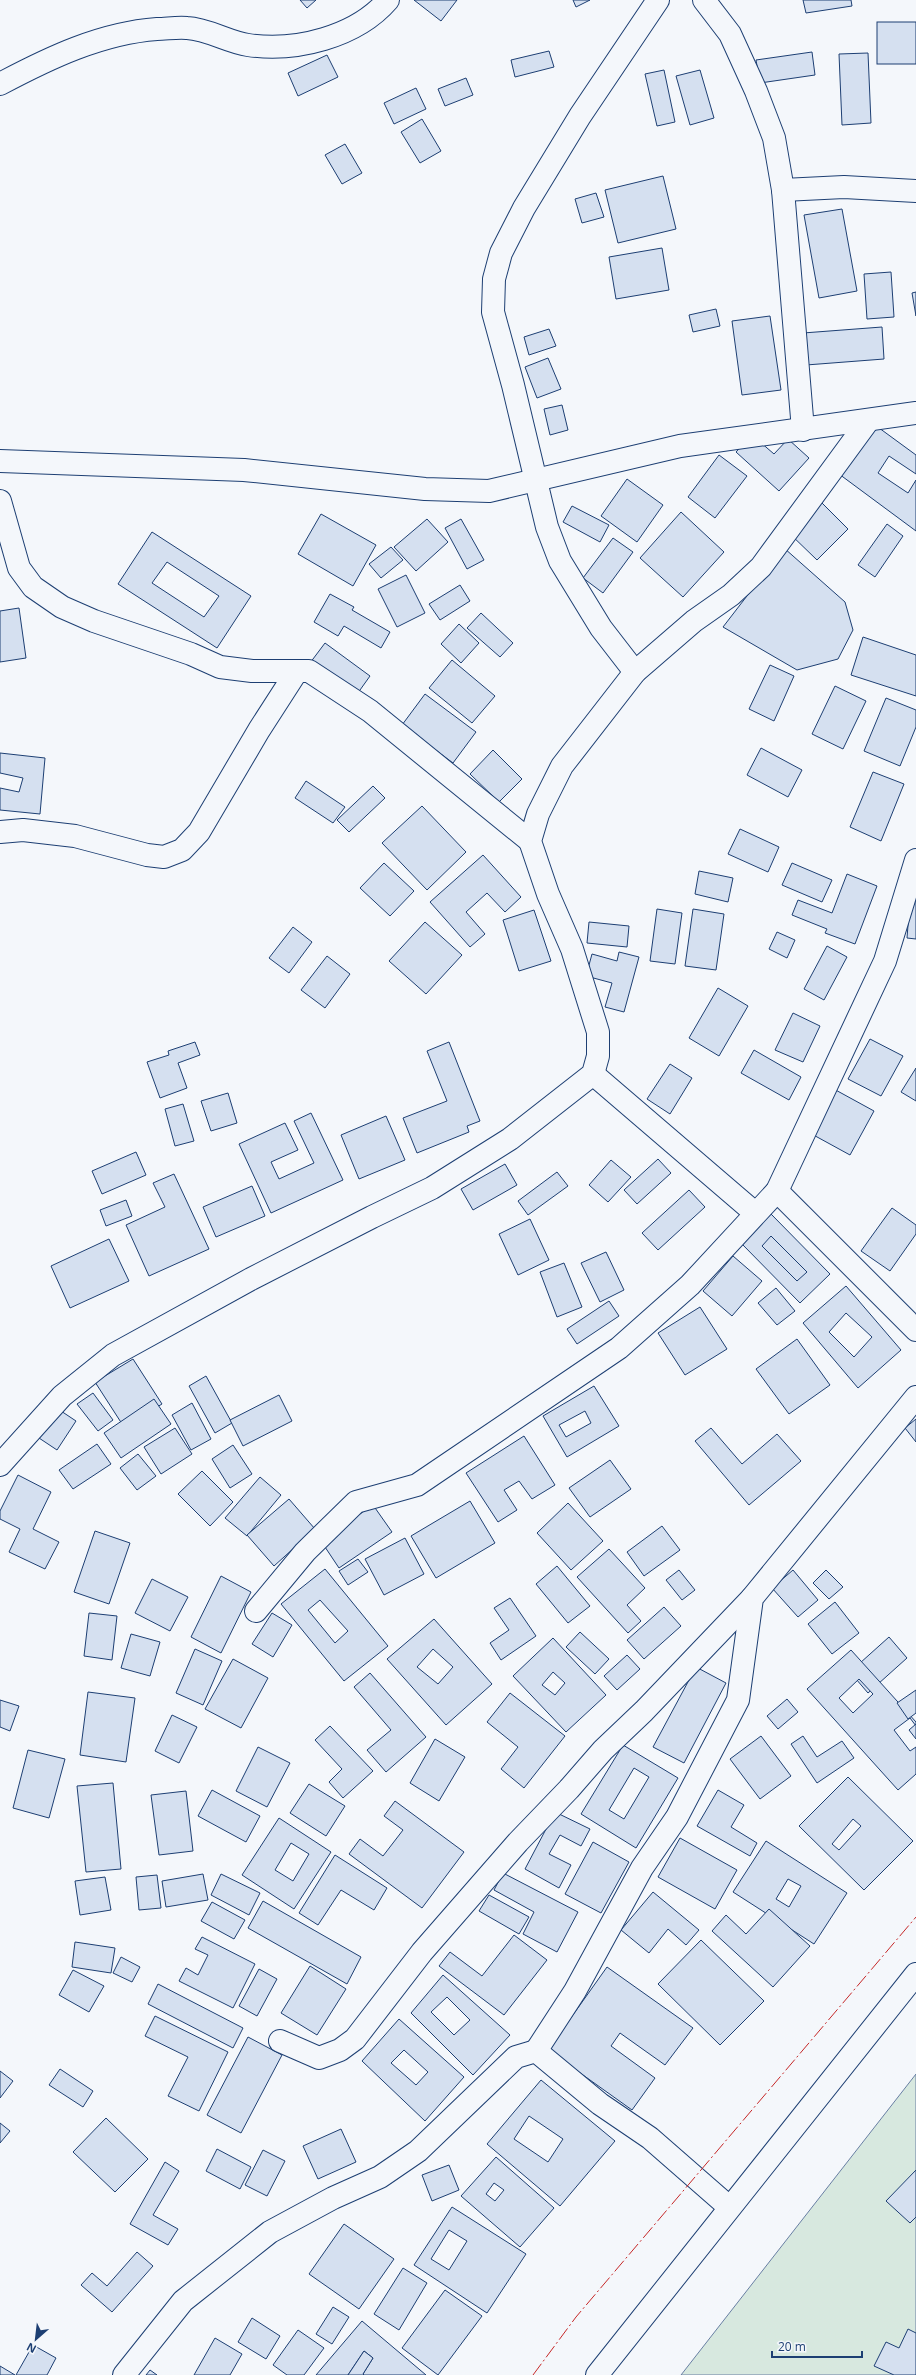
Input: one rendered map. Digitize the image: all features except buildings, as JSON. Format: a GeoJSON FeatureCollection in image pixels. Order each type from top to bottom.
{"type":"FeatureCollection","features":[{"type":"Feature","properties":{"kind":"main road"},"geometry":{"type":"LineString","coordinates":[[0,84],[50,58],[120,33],[188,28],[248,45],[289,45],[314,41],[356,26],[388,0]]}},
{"type":"Feature","properties":{"kind":"main road"},"geometry":{"type":"LineString","coordinates":[[635,672],[601,628],[560,561],[547,527],[493,312],[494,279],[501,253],[524,208],[580,116],[658,0]]}},
{"type":"Feature","properties":{"kind":"main road"},"geometry":{"type":"LineString","coordinates":[[704,0],[730,34],[756,91],[774,138],[783,190],[804,430]]}},
{"type":"Feature","properties":{"kind":"main road"},"geometry":{"type":"LineString","coordinates":[[783,190],[844,187],[916,191]]}},
{"type":"Feature","properties":{"kind":"main road"},"geometry":{"type":"LineString","coordinates":[[0,461],[244,470],[433,490],[489,491],[680,446],[804,430],[916,413]]}},
{"type":"Feature","properties":{"kind":"main road"},"geometry":{"type":"LineString","coordinates":[[530,841],[538,814],[562,766],[635,672],[694,622],[731,595],[761,567],[868,421]]}},
{"type":"Feature","properties":{"kind":"main road"},"geometry":{"type":"LineString","coordinates":[[0,501],[19,568],[33,587],[62,607],[220,667],[252,671],[309,671],[370,711],[530,841],[548,894],[572,949],[598,1032],[598,1056],[593,1074],[510,1140],[432,1188],[251,1279],[113,1355],[62,1396],[0,1465]]}},
{"type":"Feature","properties":{"kind":"main road"},"geometry":{"type":"LineString","coordinates":[[0,832],[23,830],[75,836],[147,855],[164,857],[182,850],[199,832],[259,730],[297,671]]}},
{"type":"Feature","properties":{"kind":"main road"},"geometry":{"type":"LineString","coordinates":[[256,1611],[305,1552],[356,1502],[417,1485],[619,1348],[690,1285],[755,1213],[778,1191],[885,961],[916,860]]}},
{"type":"Feature","properties":{"kind":"main road"},"geometry":{"type":"LineString","coordinates":[[593,1074],[755,1213]]}},
{"type":"Feature","properties":{"kind":"main road"},"geometry":{"type":"LineString","coordinates":[[778,1191],[916,1330]]}},
{"type":"Feature","properties":{"kind":"main road"},"geometry":{"type":"LineString","coordinates":[[280,2041],[319,2058],[340,2050],[355,2039],[422,1952],[518,1842],[569,1789],[603,1750],[644,1711],[752,1598],[916,1397]]}},
{"type":"Feature","properties":{"kind":"main road"},"geometry":{"type":"LineString","coordinates":[[124,2375],[183,2301],[270,2232],[333,2198],[380,2177],[418,2151],[516,2057],[536,2051],[575,1991],[642,1868],[677,1817],[738,1700],[752,1598]]}},
{"type":"Feature","properties":{"kind":"main road"},"geometry":{"type":"LineString","coordinates":[[597,2375],[916,1974]]}},
{"type":"Feature","properties":{"kind":"main road"},"geometry":{"type":"LineString","coordinates":[[536,2051],[600,2104],[650,2138],[730,2207]]}},
{"type":"Feature","properties":{"kind":"shaded area"},"geometry":{"type":"Polygon","coordinates":[[[916,2074],[916,2375],[681,2375],[916,2074]]]}},
{"type":"Feature","properties":{"kind":"power"},"geometry":{"type":"LineString","coordinates":[[533,2375],[576,2317],[916,1917]]}}]}
